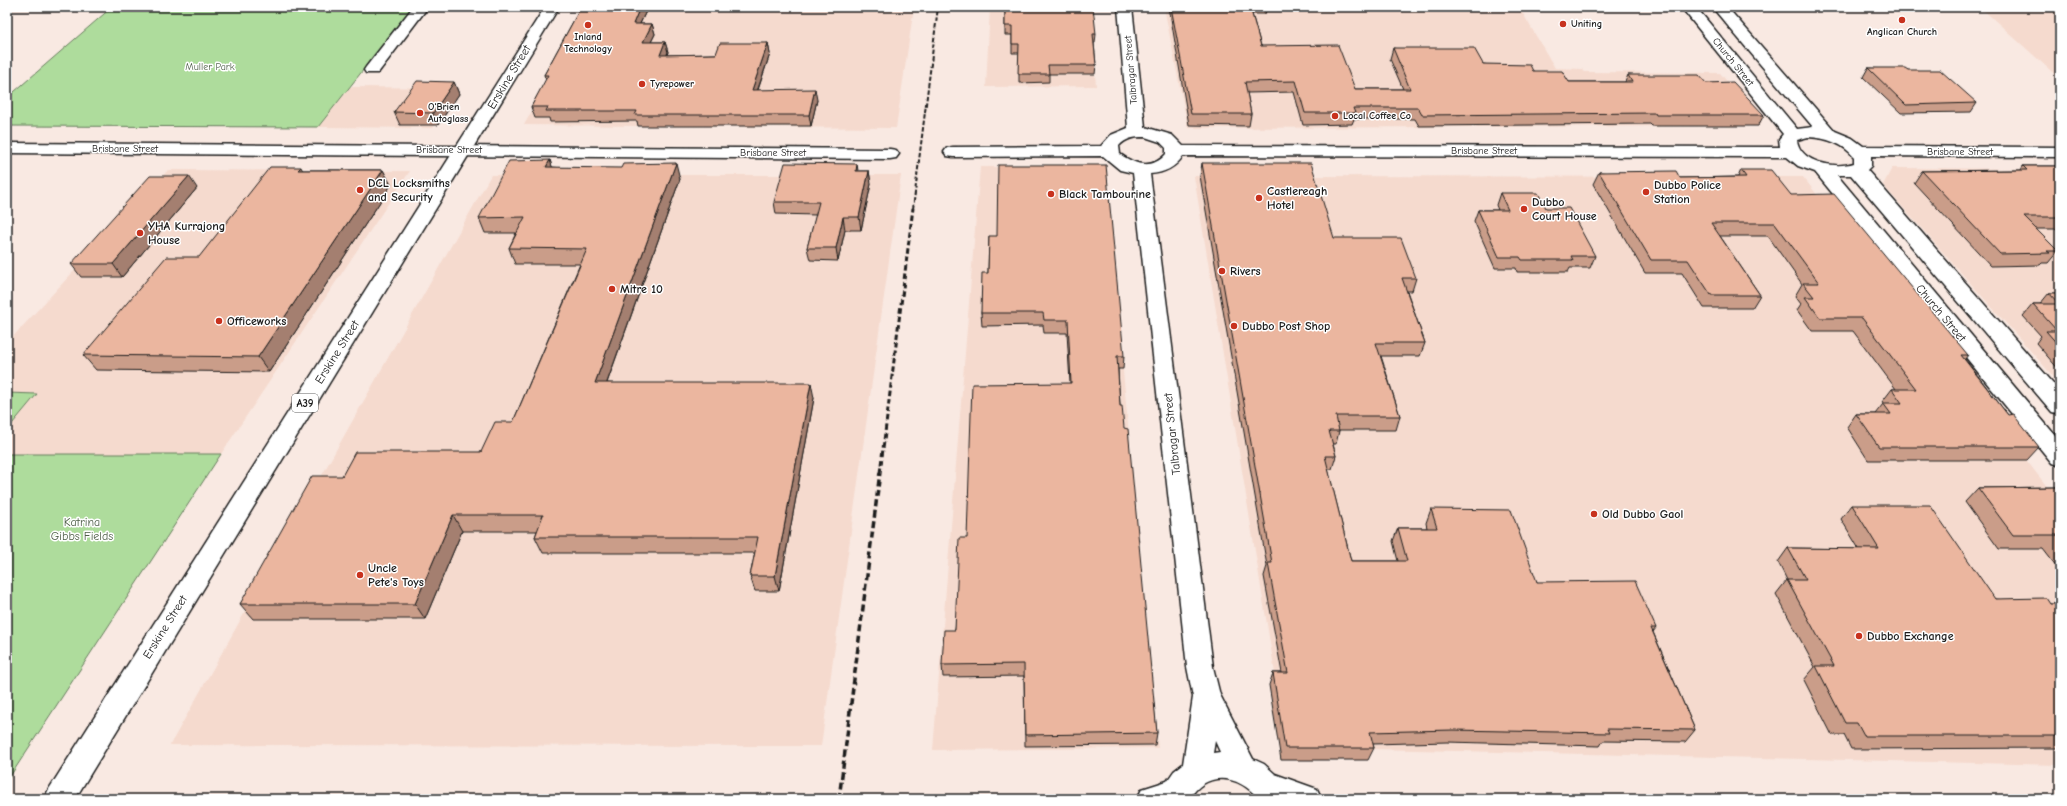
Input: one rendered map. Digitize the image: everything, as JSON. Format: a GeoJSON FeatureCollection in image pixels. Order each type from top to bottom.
{"type":"FeatureCollection","features":[{"type":"Feature","properties":{"kind":"main road"},"geometry":{"type":"LineString","coordinates":[[372,70],[421,7]]}},
{"type":"Feature","properties":{"kind":"main road","name":"Erskine Street"},"geometry":{"type":"LineString","coordinates":[[59,799],[289,427],[464,150],[552,7]]}},
{"type":"Feature","properties":{"kind":"main road","name":"Talbragar Street"},"geometry":{"type":"LineString","coordinates":[[1125,7],[1136,132]]}},
{"type":"Feature","properties":{"kind":"main road","name":"Church Street"},"geometry":{"type":"LineString","coordinates":[[1688,7],[1793,135]]}},
{"type":"Feature","properties":{"kind":"main road"},"geometry":{"type":"LineString","coordinates":[[1719,7],[1828,134]]}},
{"type":"Feature","properties":{"kind":"main road"},"geometry":{"type":"LineString","coordinates":[[1136,132],[1163,136],[1174,145],[1176,151],[1175,157],[1171,163],[1163,167],[1141,170],[1123,165],[1116,161],[1110,151],[1110,146],[1117,138],[1136,132]]}},
{"type":"Feature","properties":{"kind":"main road"},"geometry":{"type":"LineString","coordinates":[[1822,169],[1810,164],[1791,152],[1787,145],[1788,139],[1793,135],[1808,132],[1828,134],[1841,139],[2060,406]]}},
{"type":"Feature","properties":{"kind":"main road","name":"Brisbane Street"},"geometry":{"type":"LineString","coordinates":[[7,148],[890,154]]}},
{"type":"Feature","properties":{"kind":"main road"},"geometry":{"type":"LineString","coordinates":[[953,152],[1110,151]]}},
{"type":"Feature","properties":{"kind":"main road","name":"Brisbane Street"},"geometry":{"type":"LineString","coordinates":[[1176,151],[1791,152]]}},
{"type":"Feature","properties":{"kind":"main road","name":"Brisbane Street"},"geometry":{"type":"LineString","coordinates":[[1822,169],[1841,171],[1858,160],[2060,152]]}},
{"type":"Feature","properties":{"kind":"main road","name":"Church Street"},"geometry":{"type":"LineString","coordinates":[[1822,169],[2060,457]]}},
{"type":"Feature","properties":{"kind":"main road","name":"Talbragar Street"},"geometry":{"type":"LineString","coordinates":[[1141,170],[1195,639],[1207,697],[1243,768]]}},
{"type":"Feature","properties":{"kind":"main road","name":"Talbragar Street"},"geometry":{"type":"LineString","coordinates":[[1196,771],[1207,697]]}},
{"type":"Feature","properties":{"kind":"main road"},"geometry":{"type":"LineString","coordinates":[[1167,797],[1184,780],[1196,771],[1211,766],[1226,765],[1243,768],[1256,776],[1273,792],[1306,799]]}},
{"type":"Feature","properties":{"kind":"shaded area"},"geometry":{"type":"Polygon","coordinates":[[[590,7],[914,7],[896,128],[524,125],[590,7]]]}},
{"type":"Feature","properties":{"kind":"shaded area"},"geometry":{"type":"Polygon","coordinates":[[[990,7],[1090,7],[1096,86],[986,87],[990,7]]]}},
{"type":"Feature","properties":{"kind":"shaded area"},"geometry":{"type":"Polygon","coordinates":[[[1164,7],[1519,7],[1555,68],[1582,69],[1585,72],[1720,73],[1762,122],[1759,126],[1188,128],[1164,7]]]}},
{"type":"Feature","properties":{"kind":"shaded area"},"geometry":{"type":"Polygon","coordinates":[[[1980,7],[2060,7],[2060,79],[1980,7]]]}},
{"type":"Feature","properties":{"kind":"shaded area"},"geometry":{"type":"Polygon","coordinates":[[[350,87],[460,88],[433,128],[318,127],[350,87]]]}},
{"type":"Feature","properties":{"kind":"shaded area"},"geometry":{"type":"Polygon","coordinates":[[[1097,166],[1105,177],[1158,748],[933,750],[980,167],[1097,166]]]}},
{"type":"Feature","properties":{"kind":"shaded area"},"geometry":{"type":"Polygon","coordinates":[[[1892,168],[2060,169],[2060,384],[1883,185],[1892,168]]]}},
{"type":"Feature","properties":{"kind":"shaded area"},"geometry":{"type":"Polygon","coordinates":[[[168,170],[410,171],[221,454],[7,454],[7,430],[37,394],[7,393],[7,343],[168,170]]]}},
{"type":"Feature","properties":{"kind":"shaded area"},"geometry":{"type":"Polygon","coordinates":[[[491,175],[901,175],[821,746],[170,745],[491,175]]]}},
{"type":"Feature","properties":{"kind":"shaded area"},"geometry":{"type":"Polygon","coordinates":[[[1194,176],[1803,177],[2060,503],[2060,765],[1287,747],[1194,176]]]}},
{"type":"Feature","properties":{"kind":"green space","name":"Muller Park"},"geometry":{"type":"Polygon","coordinates":[[[112,7],[413,7],[318,127],[7,126],[7,98],[112,7]]]}},
{"type":"Feature","properties":{"kind":"green space"},"geometry":{"type":"Polygon","coordinates":[[[7,393],[37,394],[7,430],[7,393]]]}},
{"type":"Feature","properties":{"kind":"green space","name":"Katrina Gibbs Fields"},"geometry":{"type":"Polygon","coordinates":[[[7,454],[221,454],[7,781],[7,454]]]}},
{"type":"Feature","properties":{"kind":"building"},"geometry":{"type":"Polygon","coordinates":[[[581,7],[640,7],[633,24],[652,24],[643,42],[665,42],[660,55],[716,54],[720,43],[768,43],[752,90],[815,89],[809,115],[635,115],[637,111],[546,111],[548,107],[531,107],[548,75],[544,75],[581,7]]]}},
{"type":"Feature","properties":{"kind":"building"},"geometry":{"type":"Polygon","coordinates":[[[1005,7],[1093,7],[1096,34],[1093,34],[1096,65],[1048,65],[1049,74],[1018,74],[1019,44],[1012,44],[1012,26],[1005,26],[1005,7]]]}},
{"type":"Feature","properties":{"kind":"building"},"geometry":{"type":"Polygon","coordinates":[[[1171,7],[1250,7],[1261,46],[1338,45],[1355,89],[1410,89],[1393,48],[1474,48],[1483,64],[1530,65],[1533,71],[1562,71],[1569,82],[1632,82],[1628,75],[1699,75],[1706,83],[1733,82],[1764,115],[1656,115],[1655,113],[1422,115],[1418,108],[1353,108],[1355,113],[1305,113],[1296,81],[1245,82],[1251,114],[1191,114],[1171,7]]]}},
{"type":"Feature","properties":{"kind":"building"},"geometry":{"type":"Polygon","coordinates":[[[1868,68],[1940,70],[1977,103],[1906,105],[1868,68]]]}},
{"type":"Feature","properties":{"kind":"building"},"geometry":{"type":"Polygon","coordinates":[[[417,81],[454,82],[433,113],[394,112],[417,81]]]}},
{"type":"Feature","properties":{"kind":"building"},"geometry":{"type":"Polygon","coordinates":[[[550,160],[546,167],[621,168],[623,164],[676,163],[595,383],[811,383],[775,576],[750,576],[758,537],[535,537],[543,515],[453,515],[415,604],[240,604],[312,476],[342,476],[355,452],[481,452],[495,422],[513,422],[587,249],[509,248],[525,217],[479,218],[509,161],[550,160]]]}},
{"type":"Feature","properties":{"kind":"building"},"geometry":{"type":"Polygon","coordinates":[[[785,163],[857,164],[856,171],[869,171],[859,217],[843,217],[836,248],[807,248],[819,202],[774,202],[785,163]]]}},
{"type":"Feature","properties":{"kind":"building"},"geometry":{"type":"Polygon","coordinates":[[[1202,163],[1311,163],[1334,238],[1401,238],[1416,278],[1402,278],[1425,343],[1376,343],[1400,416],[1336,416],[1339,431],[1329,431],[1336,456],[1325,456],[1351,561],[1407,561],[1398,528],[1437,528],[1431,509],[1511,510],[1537,582],[1635,581],[1656,628],[1651,628],[1695,730],[1607,729],[1609,733],[1453,730],[1370,732],[1374,748],[1285,748],[1273,673],[1288,673],[1268,563],[1272,563],[1202,163]]]}},
{"type":"Feature","properties":{"kind":"building"},"geometry":{"type":"Polygon","coordinates":[[[998,165],[1106,165],[1124,356],[1117,356],[1120,406],[1122,406],[1124,428],[1128,429],[1157,733],[1025,735],[1024,664],[942,665],[944,630],[955,630],[959,538],[967,538],[972,384],[1071,383],[1068,320],[1044,320],[1043,313],[981,313],[982,273],[988,273],[989,236],[997,236],[998,165]]]}},
{"type":"Feature","properties":{"kind":"building"},"geometry":{"type":"Polygon","coordinates":[[[2023,166],[2060,166],[2060,217],[2024,217],[2058,251],[2047,251],[2050,253],[2000,254],[1922,171],[2027,170],[2023,166]]]}},
{"type":"Feature","properties":{"kind":"building"},"geometry":{"type":"Polygon","coordinates":[[[270,167],[301,167],[298,170],[383,170],[258,357],[83,355],[166,257],[199,257],[270,167]]]}},
{"type":"Feature","properties":{"kind":"building"},"geometry":{"type":"Polygon","coordinates":[[[1741,170],[1771,170],[1791,195],[1834,194],[1968,355],[1961,355],[2008,415],[2013,414],[2039,447],[1879,447],[1856,414],[1891,414],[1883,403],[1902,403],[1892,389],[1916,389],[1862,318],[1820,318],[1805,297],[1814,297],[1803,283],[1819,283],[1775,223],[1711,223],[1760,295],[1711,295],[1688,260],[1651,260],[1599,172],[1676,171],[1680,178],[1746,177],[1741,170]]]}},
{"type":"Feature","properties":{"kind":"building"},"geometry":{"type":"Polygon","coordinates":[[[150,176],[189,176],[113,264],[71,264],[150,176]]]}},
{"type":"Feature","properties":{"kind":"building"},"geometry":{"type":"Polygon","coordinates":[[[1500,193],[1538,193],[1546,208],[1569,208],[1595,256],[1571,256],[1573,260],[1522,260],[1520,257],[1499,257],[1478,210],[1508,210],[1500,193]]]}},
{"type":"Feature","properties":{"kind":"building"},"geometry":{"type":"Polygon","coordinates":[[[2049,293],[2060,293],[2060,347],[2046,331],[2057,331],[2033,304],[2059,304],[2049,293]]]}},
{"type":"Feature","properties":{"kind":"building"},"geometry":{"type":"Polygon","coordinates":[[[2060,487],[2060,538],[2057,535],[2013,535],[1978,488],[2060,487]]]}},
{"type":"Feature","properties":{"kind":"building"},"geometry":{"type":"Polygon","coordinates":[[[1852,505],[1930,505],[1995,599],[2046,598],[2050,604],[2060,604],[2060,736],[1864,736],[1857,723],[1845,723],[1816,666],[1834,666],[1787,580],[1806,580],[1788,548],[1879,549],[1852,505]]]}},
{"type":"Feature","properties":{"kind":"railway"},"geometry":{"type":"LineString","coordinates":[[913,209],[938,7]]}},
{"type":"Feature","properties":{"kind":"railway"},"geometry":{"type":"LineString","coordinates":[[880,473],[913,208]]}},
{"type":"Feature","properties":{"kind":"railway"},"geometry":{"type":"LineString","coordinates":[[839,799],[880,472]]}},
{"type":"Feature","properties":{"kind":"place","name":"Anglican Church"},"geometry":{"type":"Point","coordinates":[1902,20]}},
{"type":"Feature","properties":{"kind":"place","name":"Uniting"},"geometry":{"type":"Point","coordinates":[1563,24]}},
{"type":"Feature","properties":{"kind":"place","name":"Inland Technology"},"geometry":{"type":"Point","coordinates":[588,25]}},
{"type":"Feature","properties":{"kind":"place","name":"Tyrepower"},"geometry":{"type":"Point","coordinates":[642,84]}},
{"type":"Feature","properties":{"kind":"place","name":"O'Brien Autoglass"},"geometry":{"type":"Point","coordinates":[420,113]}},
{"type":"Feature","properties":{"kind":"place","name":"Local Coffee Co"},"geometry":{"type":"Point","coordinates":[1335,116]}},
{"type":"Feature","properties":{"kind":"place","name":"DCL Locksmiths and Security"},"geometry":{"type":"Point","coordinates":[360,190]}},
{"type":"Feature","properties":{"kind":"place","name":"Dubbo Police Station"},"geometry":{"type":"Point","coordinates":[1646,192]}},
{"type":"Feature","properties":{"kind":"place","name":"Black Tambourine"},"geometry":{"type":"Point","coordinates":[1051,194]}},
{"type":"Feature","properties":{"kind":"place","name":"Castlereagh Hotel"},"geometry":{"type":"Point","coordinates":[1259,198]}},
{"type":"Feature","properties":{"kind":"place","name":"Dubbo Court House"},"geometry":{"type":"Point","coordinates":[1524,209]}},
{"type":"Feature","properties":{"kind":"place","name":"YHA Kurrajong House"},"geometry":{"type":"Point","coordinates":[140,233]}},
{"type":"Feature","properties":{"kind":"place","name":"Rivers"},"geometry":{"type":"Point","coordinates":[1222,271]}},
{"type":"Feature","properties":{"kind":"place","name":"Mitre 10"},"geometry":{"type":"Point","coordinates":[612,289]}},
{"type":"Feature","properties":{"kind":"place","name":"Officeworks"},"geometry":{"type":"Point","coordinates":[219,321]}},
{"type":"Feature","properties":{"kind":"place","name":"Dubbo Post Shop"},"geometry":{"type":"Point","coordinates":[1234,326]}},
{"type":"Feature","properties":{"kind":"place","name":"Old Dubbo Gaol"},"geometry":{"type":"Point","coordinates":[1594,514]}},
{"type":"Feature","properties":{"kind":"place","name":"Uncle Pete's Toys"},"geometry":{"type":"Point","coordinates":[360,575]}},
{"type":"Feature","properties":{"kind":"place","name":"Dubbo Exchange"},"geometry":{"type":"Point","coordinates":[1859,636]}}]}
